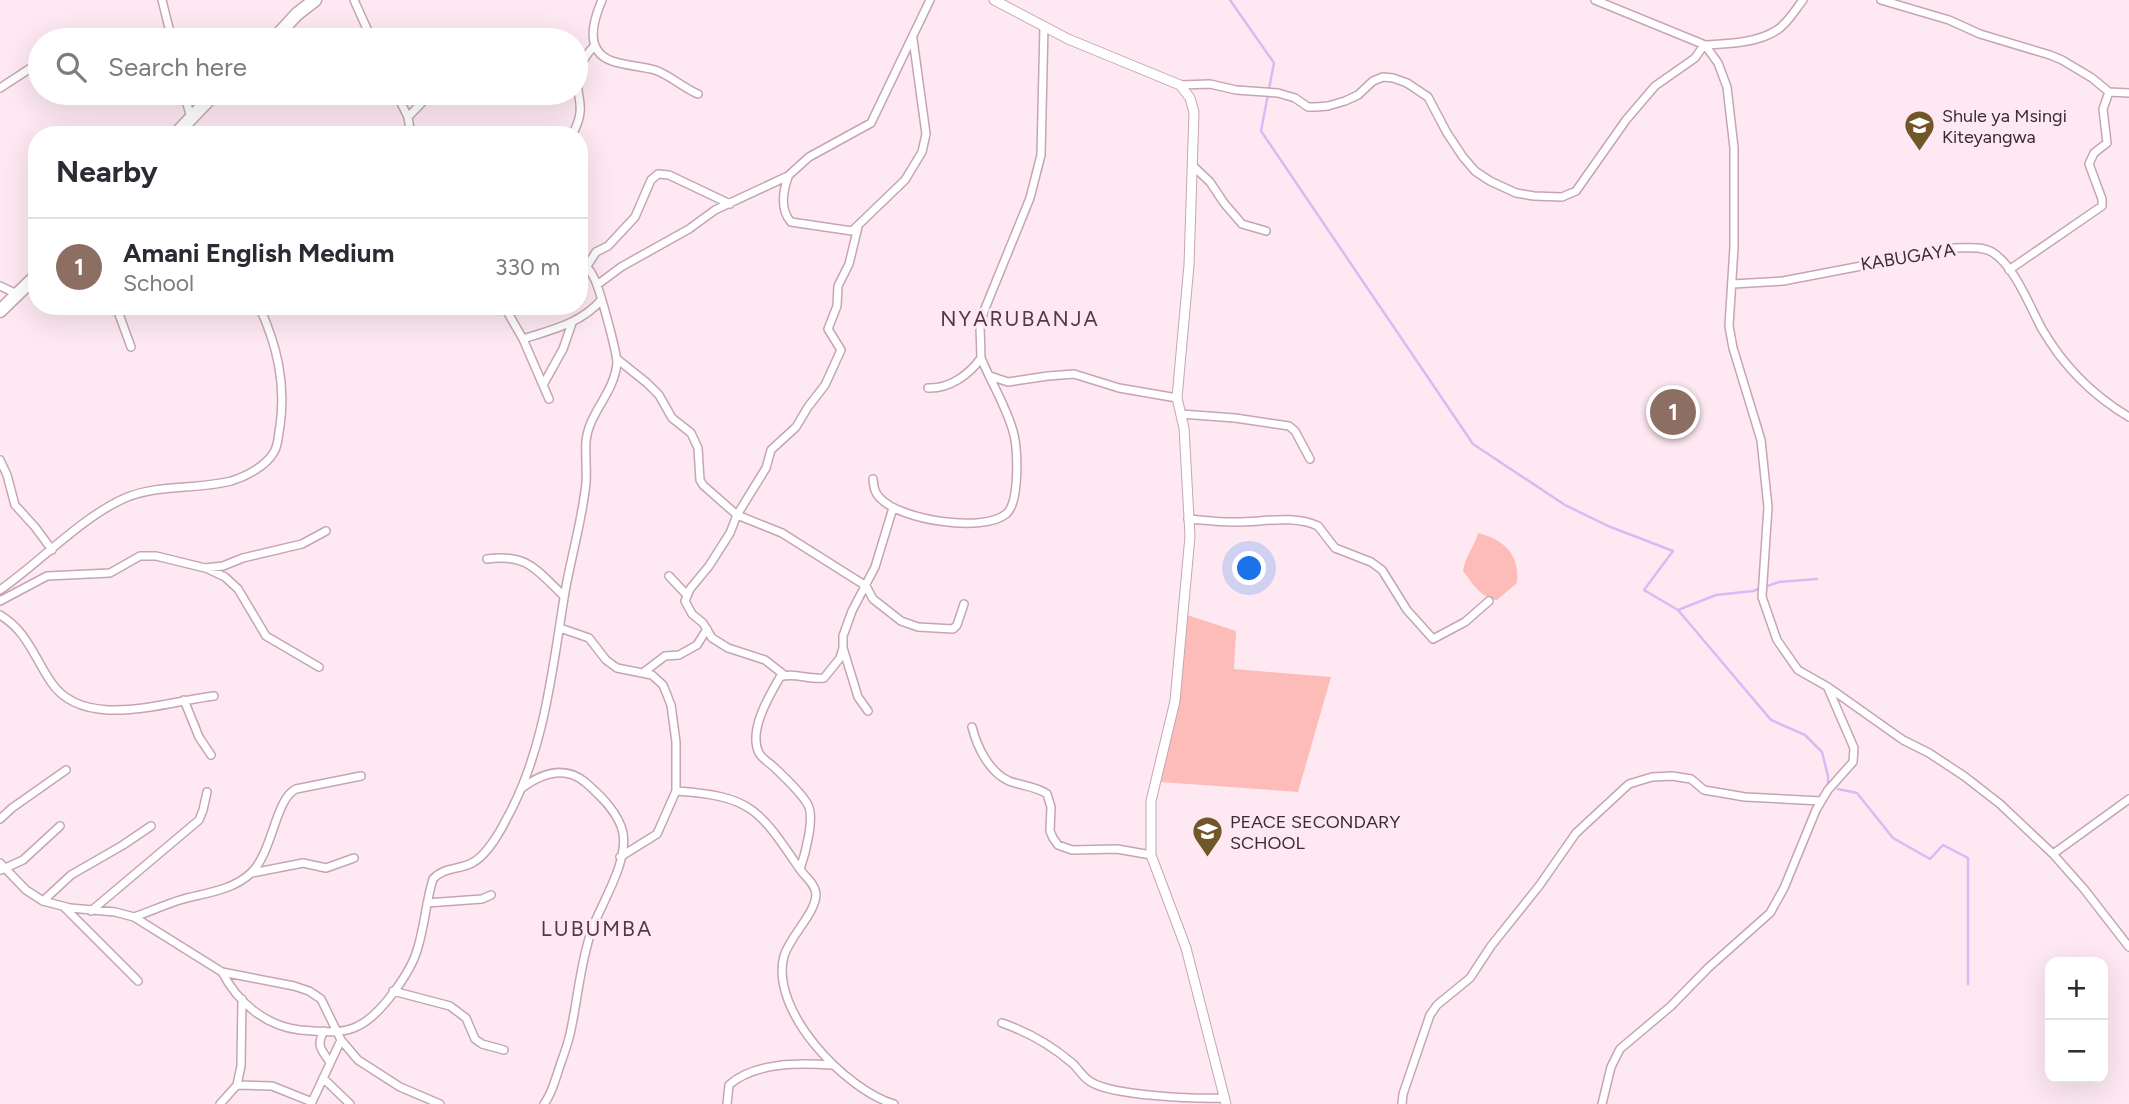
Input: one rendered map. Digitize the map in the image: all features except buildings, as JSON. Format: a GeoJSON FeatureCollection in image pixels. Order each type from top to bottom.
{"type":"FeatureCollection","features":[{"type":"Feature","properties":{"kind":"highway"},"geometry":{"type":"LineString","coordinates":[[284,28],[315,0]]}},
{"type":"Feature","properties":{"kind":"highway"},"geometry":{"type":"LineString","coordinates":[[184,126],[203,105]]}},
{"type":"Feature","properties":{"kind":"highway"},"geometry":{"type":"LineString","coordinates":[[0,311],[28,284]]}},
{"type":"Feature","properties":{"kind":"street"},"geometry":{"type":"LineString","coordinates":[[162,0],[169,28]]}},
{"type":"Feature","properties":{"kind":"street"},"geometry":{"type":"LineString","coordinates":[[354,0],[367,28]]}},
{"type":"Feature","properties":{"kind":"street"},"geometry":{"type":"LineString","coordinates":[[602,0],[593,27],[594,46],[601,55],[613,61],[659,72],[698,94]]}},
{"type":"Feature","properties":{"kind":"street"},"geometry":{"type":"LineString","coordinates":[[597,285],[715,210],[788,176],[809,157],[870,122],[930,0]]}},
{"type":"Feature","properties":{"kind":"street"},"geometry":{"type":"LineString","coordinates":[[994,0],[1068,39],[1180,85],[1210,84],[1236,90],[1278,93],[1295,98],[1308,107],[1316,107],[1345,101],[1358,95],[1373,81],[1384,77],[1407,83],[1428,97],[1447,133],[1475,171],[1516,193],[1534,196],[1562,197],[1576,191],[1626,120],[1655,86],[1695,58],[1704,45]]}},
{"type":"Feature","properties":{"kind":"street"},"geometry":{"type":"LineString","coordinates":[[1595,0],[1704,45],[1734,42],[1771,33],[1787,21],[1803,0]]}},
{"type":"Feature","properties":{"kind":"street"},"geometry":{"type":"LineString","coordinates":[[1881,0],[1949,20],[1980,34],[2062,60],[2109,92],[2129,93]]}},
{"type":"Feature","properties":{"kind":"street"},"geometry":{"type":"LineString","coordinates":[[873,479],[877,496],[892,509],[909,516],[985,524],[1007,514],[1013,504],[1017,456],[1013,431],[981,358],[980,326],[1030,198],[1041,155],[1044,26]]}},
{"type":"Feature","properties":{"kind":"street"},"geometry":{"type":"LineString","coordinates":[[892,509],[866,586],[846,623],[840,658],[824,678],[783,674],[765,660],[718,643],[686,605],[687,594],[730,533],[737,515],[766,468],[771,450],[796,427],[807,407],[825,385],[841,354],[828,329],[837,306],[838,286],[849,264],[858,228],[905,180],[922,152],[926,118],[920,96],[913,38]]}},
{"type":"Feature","properties":{"kind":"street"},"geometry":{"type":"LineString","coordinates":[[1704,45],[1718,63],[1723,75],[1731,114],[1734,148],[1733,284],[1729,326],[1761,440],[1768,507],[1762,597],[1777,640],[1798,670],[1828,687],[1903,740],[1964,776],[2000,804],[2053,854],[2129,947]]}},
{"type":"Feature","properties":{"kind":"street"},"geometry":{"type":"LineString","coordinates":[[588,54],[594,46]]}},
{"type":"Feature","properties":{"kind":"street"},"geometry":{"type":"LineString","coordinates":[[0,88],[28,70]]}},
{"type":"Feature","properties":{"kind":"street"},"geometry":{"type":"LineString","coordinates":[[1002,1023],[1032,1035],[1074,1064],[1093,1084],[1122,1091],[1225,1101],[1186,948],[1151,855],[1151,801],[1174,701],[1189,536],[1184,428],[1177,398],[1189,265],[1194,112],[1180,85]]}},
{"type":"Feature","properties":{"kind":"street"},"geometry":{"type":"LineString","coordinates":[[2009,270],[2102,206],[2089,164],[2094,153],[2107,144],[2103,109],[2109,92]]}},
{"type":"Feature","properties":{"kind":"street"},"geometry":{"type":"LineString","coordinates":[[187,105],[191,118]]}},
{"type":"Feature","properties":{"kind":"street"},"geometry":{"type":"LineString","coordinates":[[402,105],[410,126]]}},
{"type":"Feature","properties":{"kind":"street"},"geometry":{"type":"LineString","coordinates":[[408,117],[420,105]]}},
{"type":"Feature","properties":{"kind":"street"},"geometry":{"type":"LineString","coordinates":[[576,126],[581,116],[580,105]]}},
{"type":"Feature","properties":{"kind":"street"},"geometry":{"type":"LineString","coordinates":[[1192,165],[1210,182],[1242,224],[1266,232]]}},
{"type":"Feature","properties":{"kind":"street"},"geometry":{"type":"LineString","coordinates":[[588,264],[596,252],[608,246],[635,217],[651,180],[658,174],[669,175],[730,204]]}},
{"type":"Feature","properties":{"kind":"street"},"geometry":{"type":"LineString","coordinates":[[788,176],[783,195],[786,217],[791,222],[846,232],[858,228]]}},
{"type":"Feature","properties":{"kind":"street","name":"KABUGAYA"},"geometry":{"type":"LineString","coordinates":[[1733,284],[1783,281],[1955,248],[1982,248],[2004,262],[2043,330],[2072,372],[2106,403],[2129,417]]}},
{"type":"Feature","properties":{"kind":"street"},"geometry":{"type":"LineString","coordinates":[[222,972],[231,989],[260,1015],[281,1027],[337,1031],[359,1026],[379,1009],[411,965],[418,948],[433,879],[439,873],[475,862],[507,819],[522,788],[556,663],[564,596],[586,483],[586,441],[589,427],[609,393],[617,359],[597,285],[588,268]]}},
{"type":"Feature","properties":{"kind":"street"},"geometry":{"type":"LineString","coordinates":[[0,286],[18,294]]}},
{"type":"Feature","properties":{"kind":"street"},"geometry":{"type":"LineString","coordinates":[[588,312],[601,300]]}},
{"type":"Feature","properties":{"kind":"street"},"geometry":{"type":"LineString","coordinates":[[119,315],[131,347]]}},
{"type":"Feature","properties":{"kind":"street"},"geometry":{"type":"LineString","coordinates":[[0,590],[108,507],[127,497],[234,480],[267,462],[277,445],[283,388],[275,350],[263,315]]}},
{"type":"Feature","properties":{"kind":"street"},"geometry":{"type":"LineString","coordinates":[[508,315],[523,339],[549,399]]}},
{"type":"Feature","properties":{"kind":"street"},"geometry":{"type":"LineString","coordinates":[[523,339],[572,323],[584,315]]}},
{"type":"Feature","properties":{"kind":"street"},"geometry":{"type":"LineString","coordinates":[[543,385],[563,349],[572,323]]}},
{"type":"Feature","properties":{"kind":"street"},"geometry":{"type":"LineString","coordinates":[[928,388],[938,388],[959,380],[981,358]]}},
{"type":"Feature","properties":{"kind":"street"},"geometry":{"type":"LineString","coordinates":[[617,359],[647,383],[659,395],[672,418],[691,433],[698,448],[700,480],[737,515],[782,533],[866,586],[873,599],[901,621],[918,627],[953,629],[964,604]]}},
{"type":"Feature","properties":{"kind":"street"},"geometry":{"type":"LineString","coordinates":[[990,376],[1008,382],[1074,374],[1111,386],[1177,398]]}},
{"type":"Feature","properties":{"kind":"street"},"geometry":{"type":"LineString","coordinates":[[1181,414],[1289,426],[1301,440],[1310,459]]}},
{"type":"Feature","properties":{"kind":"street"},"geometry":{"type":"LineString","coordinates":[[0,460],[8,475],[15,505],[52,550]]}},
{"type":"Feature","properties":{"kind":"street"},"geometry":{"type":"LineString","coordinates":[[1188,519],[1231,522],[1302,521],[1318,526],[1335,548],[1371,562],[1382,570],[1407,610],[1433,639],[1465,622],[1489,601]]}},
{"type":"Feature","properties":{"kind":"street"},"geometry":{"type":"LineString","coordinates":[[205,568],[223,566],[243,558],[302,544],[326,531]]}},
{"type":"Feature","properties":{"kind":"street"},"geometry":{"type":"LineString","coordinates":[[0,601],[47,576],[110,573],[140,556],[156,556],[205,568],[233,583],[266,636],[319,667]]}},
{"type":"Feature","properties":{"kind":"street"},"geometry":{"type":"LineString","coordinates":[[487,559],[499,557],[524,561],[541,572],[564,596]]}},
{"type":"Feature","properties":{"kind":"street"},"geometry":{"type":"LineString","coordinates":[[669,576],[687,594]]}},
{"type":"Feature","properties":{"kind":"street"},"geometry":{"type":"LineString","coordinates":[[0,615],[15,624],[24,634],[52,684],[87,707],[105,710],[143,709],[214,696]]}},
{"type":"Feature","properties":{"kind":"street"},"geometry":{"type":"LineString","coordinates":[[560,628],[589,638],[606,660],[617,668],[644,672],[663,685],[671,705],[676,742],[676,790],[657,834],[620,857]]}},
{"type":"Feature","properties":{"kind":"street"},"geometry":{"type":"LineString","coordinates":[[644,672],[665,656],[679,655],[697,645],[706,629]]}},
{"type":"Feature","properties":{"kind":"street"},"geometry":{"type":"LineString","coordinates":[[843,648],[858,697],[868,711]]}},
{"type":"Feature","properties":{"kind":"street"},"geometry":{"type":"LineString","coordinates":[[783,674],[762,712],[756,737],[757,746],[764,759],[800,795],[810,810],[807,845],[800,869]]}},
{"type":"Feature","properties":{"kind":"street"},"geometry":{"type":"LineString","coordinates":[[1602,1104],[1620,1049],[1671,1006],[1708,968],[1770,913],[1784,888],[1804,835],[1821,801],[1852,765],[1855,753],[1828,687]]}},
{"type":"Feature","properties":{"kind":"street"},"geometry":{"type":"LineString","coordinates":[[184,701],[199,737],[211,755]]}},
{"type":"Feature","properties":{"kind":"street"},"geometry":{"type":"LineString","coordinates":[[972,727],[978,749],[1004,779],[1047,794],[1051,807],[1050,831],[1058,845],[1072,850],[1117,849],[1151,855]]}},
{"type":"Feature","properties":{"kind":"street"},"geometry":{"type":"LineString","coordinates":[[0,819],[66,770]]}},
{"type":"Feature","properties":{"kind":"street"},"geometry":{"type":"LineString","coordinates":[[522,788],[547,774],[569,773],[580,778],[605,801],[623,833],[615,878],[592,929],[564,1058],[552,1092],[544,1104]]}},
{"type":"Feature","properties":{"kind":"street"},"geometry":{"type":"LineString","coordinates":[[252,873],[266,852],[288,792],[361,776]]}},
{"type":"Feature","properties":{"kind":"street"},"geometry":{"type":"LineString","coordinates":[[1402,1104],[1430,1015],[1437,1005],[1470,978],[1576,833],[1629,784],[1652,777],[1672,776],[1691,779],[1704,790],[1745,797],[1821,801]]}},
{"type":"Feature","properties":{"kind":"street"},"geometry":{"type":"LineString","coordinates":[[676,790],[732,799],[755,810],[779,837],[814,885],[815,900],[789,943],[782,969],[784,984],[797,1018],[833,1065],[873,1094],[894,1104]]}},
{"type":"Feature","properties":{"kind":"street"},"geometry":{"type":"LineString","coordinates":[[91,911],[199,820],[207,792]]}},
{"type":"Feature","properties":{"kind":"street"},"geometry":{"type":"LineString","coordinates":[[2053,854],[2129,799]]}},
{"type":"Feature","properties":{"kind":"street"},"geometry":{"type":"LineString","coordinates":[[61,826],[23,860],[1,867],[26,890],[43,901],[134,917],[222,972],[309,991],[321,999],[341,1040],[354,1056],[400,1087],[440,1104]]}},
{"type":"Feature","properties":{"kind":"street"},"geometry":{"type":"LineString","coordinates":[[43,901],[71,875],[151,826]]}},
{"type":"Feature","properties":{"kind":"street"},"geometry":{"type":"LineString","coordinates":[[134,917],[231,886],[252,873],[303,863],[326,868],[354,858]]}},
{"type":"Feature","properties":{"kind":"street"},"geometry":{"type":"LineString","coordinates":[[427,903],[482,899],[491,895]]}},
{"type":"Feature","properties":{"kind":"street"},"geometry":{"type":"LineString","coordinates":[[63,906],[138,981]]}},
{"type":"Feature","properties":{"kind":"street"},"geometry":{"type":"LineString","coordinates":[[394,991],[450,1006],[466,1018],[475,1039],[503,1050]]}},
{"type":"Feature","properties":{"kind":"street"},"geometry":{"type":"LineString","coordinates":[[220,1104],[237,1084],[241,1066],[242,999]]}},
{"type":"Feature","properties":{"kind":"street"},"geometry":{"type":"LineString","coordinates":[[324,1031],[319,1048],[330,1062]]}},
{"type":"Feature","properties":{"kind":"street"},"geometry":{"type":"LineString","coordinates":[[237,1084],[272,1086],[311,1103],[341,1040]]}},
{"type":"Feature","properties":{"kind":"street"},"geometry":{"type":"LineString","coordinates":[[727,1104],[729,1085],[751,1072],[803,1063],[833,1065]]}},
{"type":"Feature","properties":{"kind":"street"},"geometry":{"type":"LineString","coordinates":[[323,1078],[350,1104]]}},
{"type":"Feature","properties":{"kind":"street"},"geometry":{"type":"LineString","coordinates":[[1172,1104],[1183,1098]]}},
{"type":"Feature","properties":{"kind":"shaded area"},"geometry":{"type":"Polygon","coordinates":[[[1478,533],[1503,545],[1509,550],[1516,564],[1517,583],[1497,600],[1481,593],[1463,571],[1478,533]]]}},
{"type":"Feature","properties":{"kind":"shaded area"},"geometry":{"type":"Polygon","coordinates":[[[1187,615],[1236,631],[1234,669],[1331,677],[1298,792],[1161,782],[1187,615]]]}},
{"type":"Feature","properties":{"kind":"waterway"},"geometry":{"type":"LineString","coordinates":[[1230,0],[1274,63],[1261,131],[1473,444],[1565,505],[1608,526],[1673,551],[1644,590],[1678,610],[1716,595],[1753,591],[1779,582],[1817,579]]}},
{"type":"Feature","properties":{"kind":"waterway"},"geometry":{"type":"LineString","coordinates":[[1678,610],[1771,720],[1805,735],[1822,752],[1828,785]]}},
{"type":"Feature","properties":{"kind":"waterway"},"geometry":{"type":"LineString","coordinates":[[1838,789],[1857,793],[1893,838],[1930,859],[1943,845],[1968,858],[1968,984]]}},
{"type":"Feature","properties":{"kind":"place","name":"Shule ya Msingi Kiteyangwa"},"geometry":{"type":"Point","coordinates":[1919,153]}},
{"type":"Feature","properties":{"kind":"place","name":"Amani English Medium"},"geometry":{"type":"Point","coordinates":[1673,412]}},
{"type":"Feature","properties":{"kind":"place","name":"PEACE SECONDARY SCHOOL"},"geometry":{"type":"Point","coordinates":[1207,859]}},
{"type":"Feature","properties":{"kind":"district","name":"NYARUBANJA"},"geometry":{"type":"Point","coordinates":[1020,319]}},
{"type":"Feature","properties":{"kind":"district","name":"LUBUMBA"},"geometry":{"type":"Point","coordinates":[597,929]}}]}
